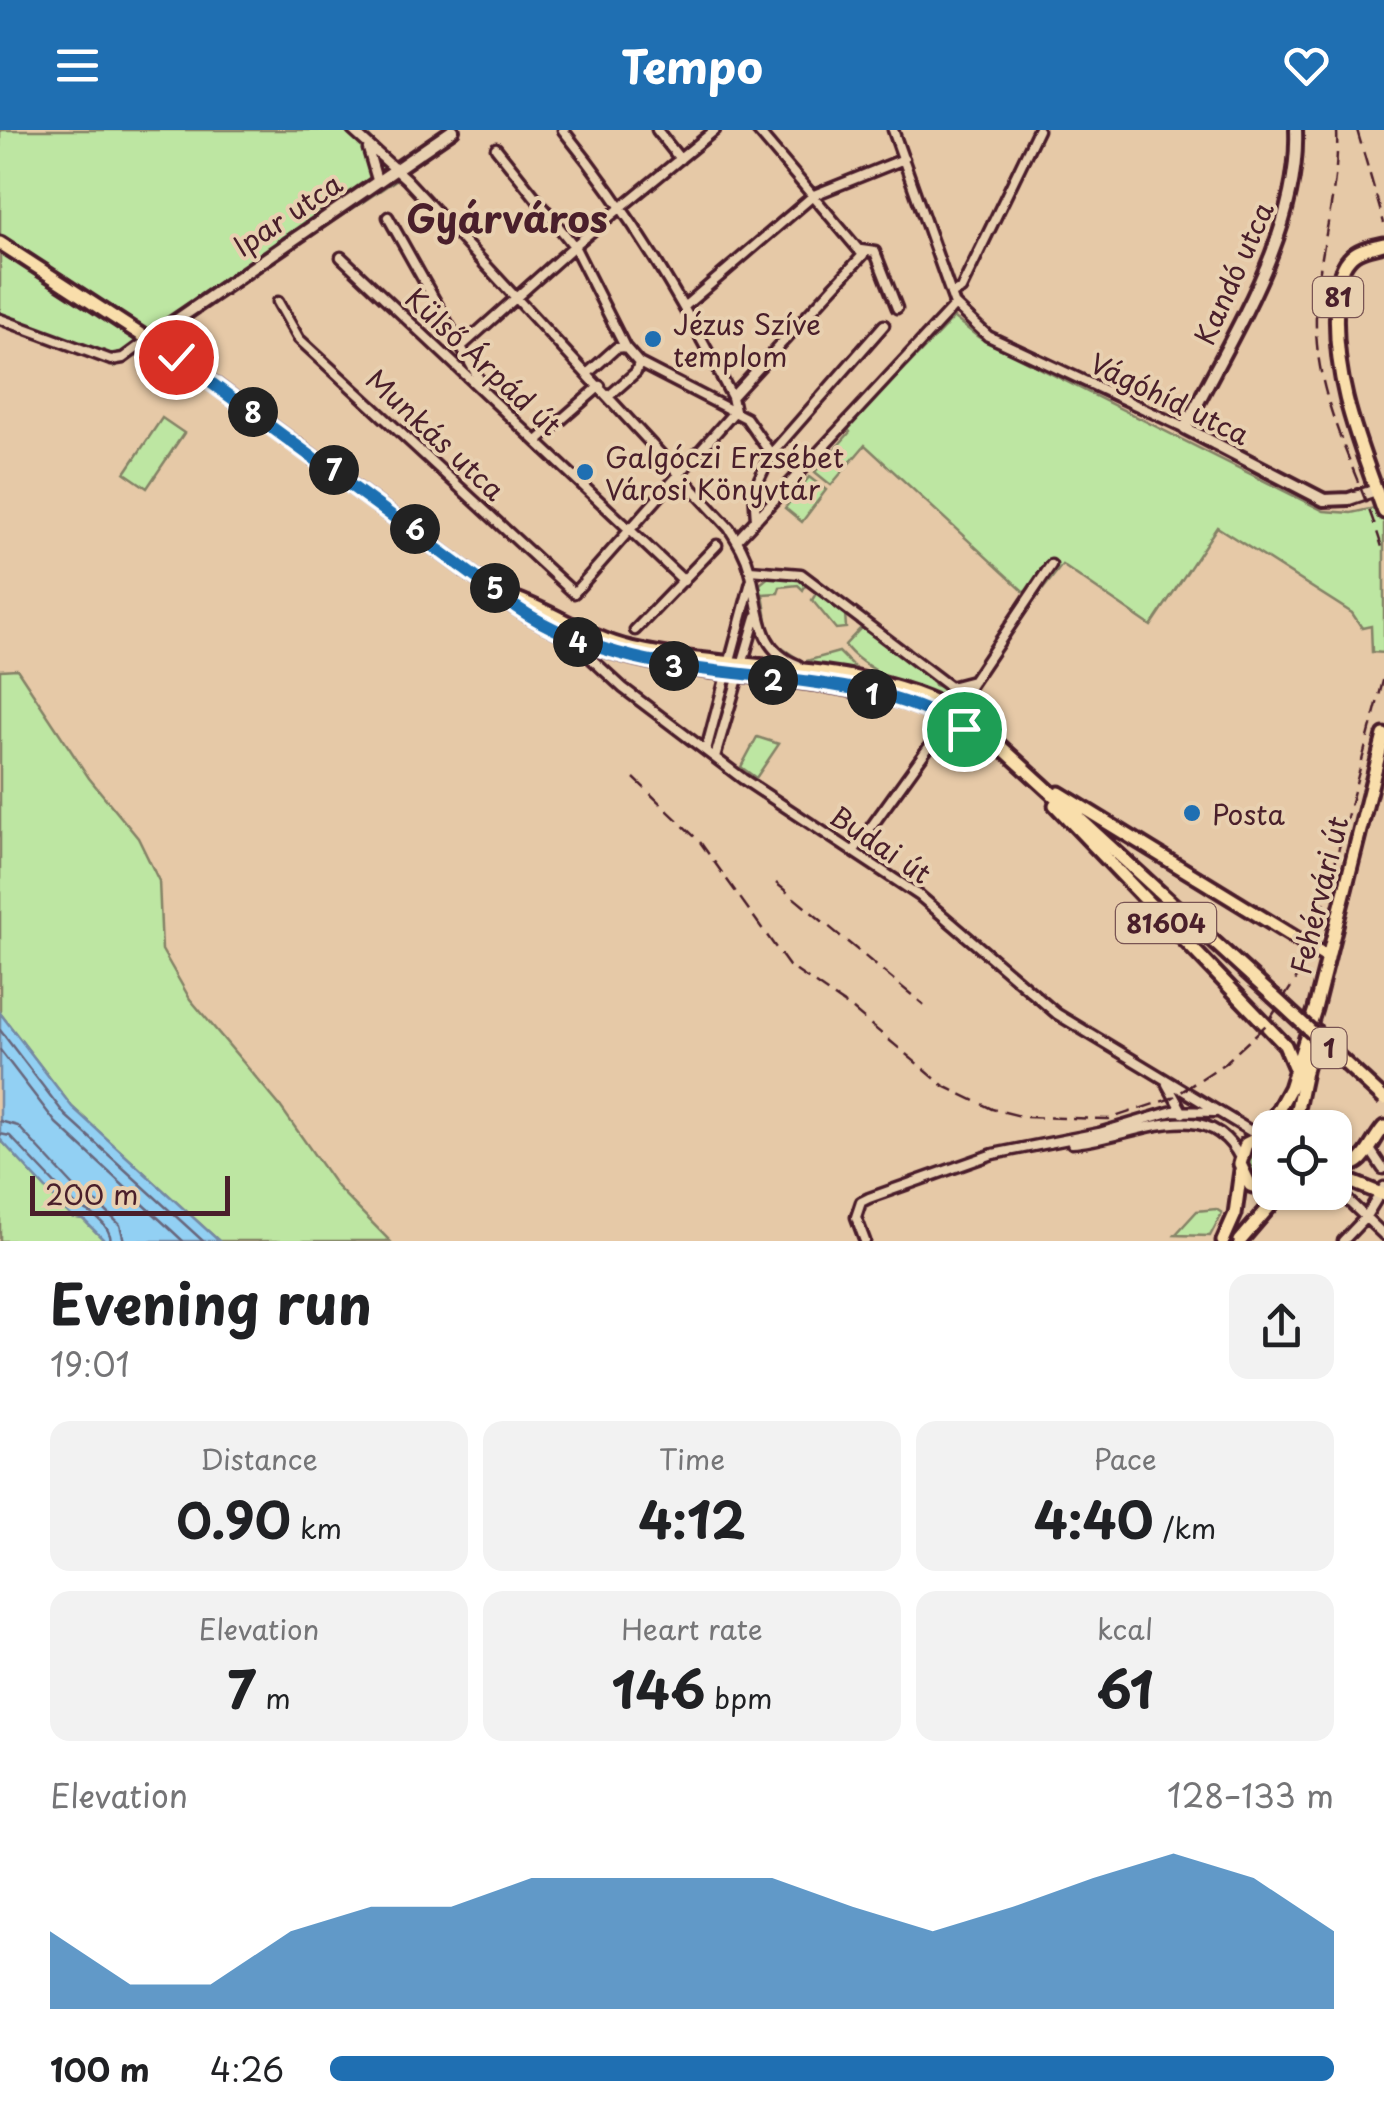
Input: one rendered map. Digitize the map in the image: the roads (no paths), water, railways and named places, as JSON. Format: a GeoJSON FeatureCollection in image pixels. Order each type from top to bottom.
{"type":"FeatureCollection","features":[{"type":"Feature","properties":{"kind":"main road","name":"1"},"geometry":{"type":"LineString","coordinates":[[0,243],[149,339],[530,616],[571,640],[646,662],[885,683],[998,748],[1384,1100]]}},
{"type":"Feature","properties":{"kind":"main road","name":"81"},"geometry":{"type":"LineString","coordinates":[[1384,244],[1352,255],[1341,275],[1336,316],[1340,377],[1354,432],[1384,512]]}},
{"type":"Feature","properties":{"kind":"main road","name":"1"},"geometry":{"type":"LineString","coordinates":[[506,596],[610,642],[882,696],[947,720]]}},
{"type":"Feature","properties":{"kind":"main road","name":"Fehérvári út"},"geometry":{"type":"LineString","coordinates":[[1278,1110],[1315,1010],[1384,735]]}},
{"type":"Feature","properties":{"kind":"main road"},"geometry":{"type":"LineString","coordinates":[[1034,778],[1328,958]]}},
{"type":"Feature","properties":{"kind":"main road","name":"81604"},"geometry":{"type":"LineString","coordinates":[[1034,778],[1073,828],[1286,1045],[1294,1070]]}},
{"type":"Feature","properties":{"kind":"main road","name":"Fehérvári út"},"geometry":{"type":"LineString","coordinates":[[1297,1110],[1314,1037],[1315,1010]]}},
{"type":"Feature","properties":{"kind":"main road"},"geometry":{"type":"LineString","coordinates":[[1352,1166],[1362,1161],[1384,1127]]}},
{"type":"Feature","properties":{"kind":"main road","name":"Fehérvári út"},"geometry":{"type":"LineString","coordinates":[[1241,1164],[1246,1144],[1252,1140]]}},
{"type":"Feature","properties":{"kind":"main road"},"geometry":{"type":"LineString","coordinates":[[1241,1164],[1252,1185]]}},
{"type":"Feature","properties":{"kind":"main road"},"geometry":{"type":"LineString","coordinates":[[1223,1241],[1235,1214],[1241,1164]]}},
{"type":"Feature","properties":{"kind":"main road"},"geometry":{"type":"LineString","coordinates":[[1352,1184],[1383,1192]]}},
{"type":"Feature","properties":{"kind":"main road"},"geometry":{"type":"LineString","coordinates":[[1240,1241],[1267,1210]]}},
{"type":"Feature","properties":{"kind":"street"},"geometry":{"type":"LineString","coordinates":[[352,130],[517,297],[737,540],[751,574],[763,636],[778,656],[824,675]]}},
{"type":"Feature","properties":{"kind":"street","name":"Ipar utca"},"geometry":{"type":"LineString","coordinates":[[149,339],[453,130]]}},
{"type":"Feature","properties":{"kind":"street"},"geometry":{"type":"LineString","coordinates":[[563,130],[624,205],[685,306],[732,397],[735,411],[629,532]]}},
{"type":"Feature","properties":{"kind":"street"},"geometry":{"type":"LineString","coordinates":[[462,346],[574,246],[715,130]]}},
{"type":"Feature","properties":{"kind":"street"},"geometry":{"type":"LineString","coordinates":[[757,130],[862,252]]}},
{"type":"Feature","properties":{"kind":"street"},"geometry":{"type":"LineString","coordinates":[[737,540],[955,306],[894,130]]}},
{"type":"Feature","properties":{"kind":"street"},"geometry":{"type":"LineString","coordinates":[[951,294],[961,289],[1038,130]]}},
{"type":"Feature","properties":{"kind":"street","name":"Kandó utca"},"geometry":{"type":"LineString","coordinates":[[1185,428],[1283,228],[1297,160],[1296,130]]}},
{"type":"Feature","properties":{"kind":"street"},"geometry":{"type":"LineString","coordinates":[[661,131],[680,159]]}},
{"type":"Feature","properties":{"kind":"street"},"geometry":{"type":"LineString","coordinates":[[366,144],[378,180]]}},
{"type":"Feature","properties":{"kind":"street"},"geometry":{"type":"LineString","coordinates":[[496,148],[574,246],[625,347],[639,363],[746,418],[771,454]]}},
{"type":"Feature","properties":{"kind":"street"},"geometry":{"type":"LineString","coordinates":[[685,306],[814,195],[904,159]]}},
{"type":"Feature","properties":{"kind":"street"},"geometry":{"type":"LineString","coordinates":[[388,217],[488,394]]}},
{"type":"Feature","properties":{"kind":"street"},"geometry":{"type":"LineString","coordinates":[[732,397],[862,252],[875,252],[881,261],[896,308]]}},
{"type":"Feature","properties":{"kind":"street","name":"Külső Árpád út"},"geometry":{"type":"LineString","coordinates":[[341,258],[684,581]]}},
{"type":"Feature","properties":{"kind":"street","name":"Munkás utca"},"geometry":{"type":"LineString","coordinates":[[278,302],[299,339],[574,593],[629,532]]}},
{"type":"Feature","properties":{"kind":"street","name":"Vágóhíd utca"},"geometry":{"type":"LineString","coordinates":[[955,306],[988,336],[1185,428],[1324,500],[1349,499],[1376,490]]}},
{"type":"Feature","properties":{"kind":"street"},"geometry":{"type":"LineString","coordinates":[[0,318],[111,360],[122,358],[149,339]]}},
{"type":"Feature","properties":{"kind":"street"},"geometry":{"type":"LineString","coordinates":[[756,520],[754,490],[771,454],[884,325]]}},
{"type":"Feature","properties":{"kind":"street"},"geometry":{"type":"LineString","coordinates":[[588,373],[616,348],[625,347]]}},
{"type":"Feature","properties":{"kind":"street"},"geometry":{"type":"LineString","coordinates":[[609,396],[636,372],[639,363]]}},
{"type":"Feature","properties":{"kind":"street"},"geometry":{"type":"LineString","coordinates":[[537,441],[600,386]]}},
{"type":"Feature","properties":{"kind":"street"},"geometry":{"type":"LineString","coordinates":[[635,630],[717,545]]}},
{"type":"Feature","properties":{"kind":"street"},"geometry":{"type":"LineString","coordinates":[[853,852],[1051,565]]}},
{"type":"Feature","properties":{"kind":"street"},"geometry":{"type":"LineString","coordinates":[[715,757],[736,670],[751,574]]}},
{"type":"Feature","properties":{"kind":"street"},"geometry":{"type":"LineString","coordinates":[[751,574],[801,574],[946,684],[958,688],[973,681]]}},
{"type":"Feature","properties":{"kind":"street"},"geometry":{"type":"LineString","coordinates":[[706,750],[758,613]]}},
{"type":"Feature","properties":{"kind":"street","name":"Budai út"},"geometry":{"type":"LineString","coordinates":[[571,640],[600,669],[715,757],[920,896],[1056,1014],[1166,1084],[1252,1128]]}},
{"type":"Feature","properties":{"kind":"street"},"geometry":{"type":"LineString","coordinates":[[1166,1084],[1172,1100],[1195,1122]]}},
{"type":"Feature","properties":{"kind":"street"},"geometry":{"type":"LineString","coordinates":[[1181,1110],[1183,1092]]}},
{"type":"Feature","properties":{"kind":"street"},"geometry":{"type":"LineString","coordinates":[[1167,1118],[1172,1100]]}},
{"type":"Feature","properties":{"kind":"street","name":"Budai út"},"geometry":{"type":"LineString","coordinates":[[1167,1118],[1181,1110],[1220,1113]]}},
{"type":"Feature","properties":{"kind":"street"},"geometry":{"type":"LineString","coordinates":[[865,1241],[856,1217],[861,1202],[993,1154],[1095,1141],[1167,1118],[1195,1122],[1224,1134],[1241,1164]]}},
{"type":"Feature","properties":{"kind":"street"},"geometry":{"type":"LineString","coordinates":[[1368,1148],[1383,1170]]}},
{"type":"Feature","properties":{"kind":"street"},"geometry":{"type":"LineString","coordinates":[[1362,1161],[1383,1170]]}},
{"type":"Feature","properties":{"kind":"street"},"geometry":{"type":"LineString","coordinates":[[1359,1187],[1370,1202],[1368,1214]]}},
{"type":"Feature","properties":{"kind":"street"},"geometry":{"type":"LineString","coordinates":[[1343,1241],[1383,1192]]}},
{"type":"Feature","properties":{"kind":"street"},"geometry":{"type":"LineString","coordinates":[[1352,1201],[1384,1235]]}},
{"type":"Feature","properties":{"kind":"water"},"geometry":{"type":"Polygon","coordinates":[[[0,1013],[72,1107],[219,1241],[105,1241],[83,1219],[72,1217],[0,1139],[0,1013]]]}},
{"type":"Feature","properties":{"kind":"railway"},"geometry":{"type":"LineString","coordinates":[[1337,130],[1335,180],[1316,303],[1319,358],[1333,415],[1384,554]]}},
{"type":"Feature","properties":{"kind":"railway"},"geometry":{"type":"LineString","coordinates":[[1357,130],[1384,223]]}},
{"type":"Feature","properties":{"kind":"railway"},"geometry":{"type":"LineString","coordinates":[[634,778],[700,842],[789,966],[852,1009],[944,1086],[992,1109],[1025,1117],[1109,1119],[1172,1098],[1225,1063],[1266,1025],[1297,978],[1317,931],[1384,677]]}},
{"type":"Feature","properties":{"kind":"railway"},"geometry":{"type":"LineString","coordinates":[[776,883],[924,1005]]}},
{"type":"Feature","properties":{"kind":"place","name":"Jézus Szíve templom"},"geometry":{"type":"Point","coordinates":[653,339]}},
{"type":"Feature","properties":{"kind":"place","name":"Galgóczi Erzsébet Városi Könyvtár"},"geometry":{"type":"Point","coordinates":[585,472]}},
{"type":"Feature","properties":{"kind":"place","name":"Posta"},"geometry":{"type":"Point","coordinates":[1192,813]}},
{"type":"Feature","properties":{"kind":"district","name":"Gyárváros"},"geometry":{"type":"Point","coordinates":[507,217]}}]}
